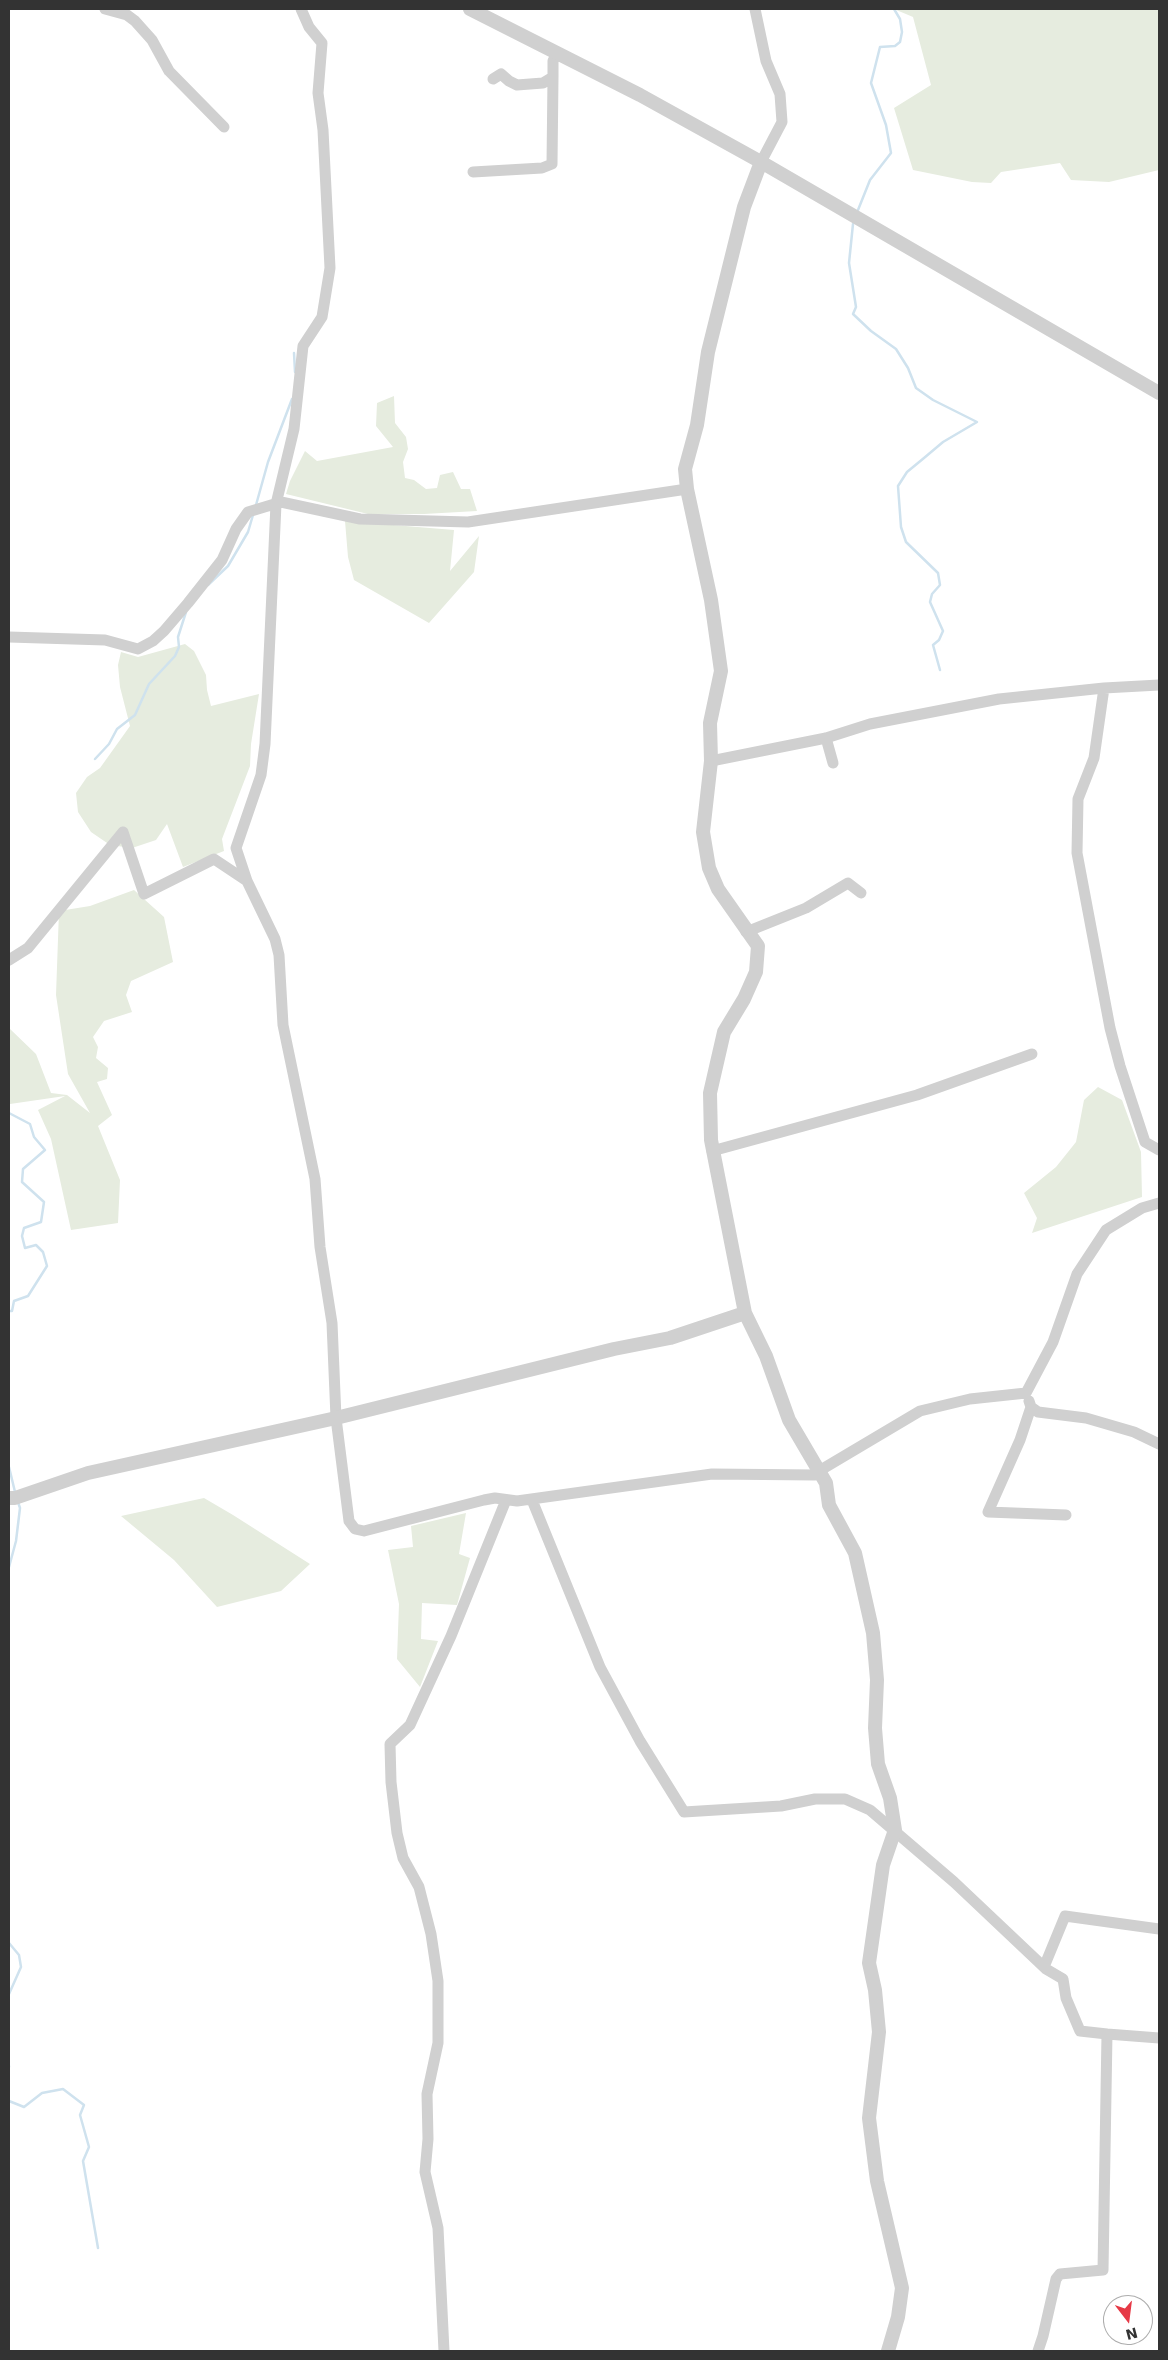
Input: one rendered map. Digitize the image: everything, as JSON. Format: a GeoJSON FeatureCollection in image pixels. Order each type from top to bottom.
{"type":"FeatureCollection","features":[{"type":"Feature","properties":{"kind":"street"},"geometry":{"type":"LineString","coordinates":[[105,9],[127,15],[135,21],[152,40],[169,71],[224,127]]}},
{"type":"Feature","properties":{"kind":"street"},"geometry":{"type":"LineString","coordinates":[[302,9],[308,26],[322,44],[318,93],[323,130],[330,268],[322,317],[303,346],[294,429],[276,504],[265,744],[261,774],[236,848],[247,881],[275,939],[280,955],[283,1025],[315,1179],[320,1247],[332,1323],[336,1418],[348,1521],[356,1529],[364,1531],[475,1501],[495,1498],[532,1500],[712,1474],[815,1475],[819,1470],[920,1410],[970,1399],[1026,1393]]}},
{"type":"Feature","properties":{"kind":"street"},"geometry":{"type":"LineString","coordinates":[[470,9],[640,95],[761,162],[1159,393]]}},
{"type":"Feature","properties":{"kind":"street"},"geometry":{"type":"LineString","coordinates":[[755,9],[766,62],[780,94],[782,122],[761,162],[744,207],[708,352],[697,425],[685,469],[687,489],[711,600],[721,671],[710,723],[711,761],[703,832],[709,868],[718,889],[746,932],[758,946],[756,972],[744,999],[724,1032],[710,1093],[712,1151],[745,1313],[766,1356],[789,1420],[826,1483],[829,1505],[856,1553],[873,1633],[877,1680],[874,1728],[878,1764],[890,1798],[895,1830],[883,1865],[869,1963],[875,1990],[879,2032],[869,2118],[877,2181],[902,2288],[898,2317],[888,2351]]}},
{"type":"Feature","properties":{"kind":"street"},"geometry":{"type":"LineString","coordinates":[[472,172],[542,168],[552,164],[553,61],[557,53]]}},
{"type":"Feature","properties":{"kind":"street"},"geometry":{"type":"LineString","coordinates":[[493,79],[501,74],[509,81],[525,85],[543,83],[553,77]]}},
{"type":"Feature","properties":{"kind":"street"},"geometry":{"type":"LineString","coordinates":[[9,637],[105,640],[138,649],[153,641],[188,604],[222,560],[236,529],[248,512],[281,502],[360,520],[468,522],[687,489]]}},
{"type":"Feature","properties":{"kind":"street"},"geometry":{"type":"LineString","coordinates":[[711,761],[826,738],[870,724],[999,699],[1104,688],[1159,686]]}},
{"type":"Feature","properties":{"kind":"street"},"geometry":{"type":"LineString","coordinates":[[1104,688],[1094,758],[1078,800],[1077,853],[1110,1028],[1120,1066],[1145,1142],[1159,1150]]}},
{"type":"Feature","properties":{"kind":"street"},"geometry":{"type":"LineString","coordinates":[[826,738],[833,763]]}},
{"type":"Feature","properties":{"kind":"street"},"geometry":{"type":"LineString","coordinates":[[9,960],[28,948],[123,832],[144,894],[214,859],[247,881]]}},
{"type":"Feature","properties":{"kind":"street"},"geometry":{"type":"LineString","coordinates":[[746,932],[806,908],[848,883],[861,894]]}},
{"type":"Feature","properties":{"kind":"street"},"geometry":{"type":"LineString","coordinates":[[712,1151],[917,1095],[1032,1054]]}},
{"type":"Feature","properties":{"kind":"street"},"geometry":{"type":"LineString","coordinates":[[1159,1203],[1142,1208],[1106,1230],[1077,1274],[1053,1342],[1026,1393],[1031,1407],[1038,1412],[1086,1418],[1159,1444]]}},
{"type":"Feature","properties":{"kind":"street"},"geometry":{"type":"LineString","coordinates":[[9,1498],[15,1498],[88,1473],[336,1418],[614,1349],[670,1338],[745,1313]]}},
{"type":"Feature","properties":{"kind":"street"},"geometry":{"type":"LineString","coordinates":[[1031,1407],[1020,1440],[988,1512],[1066,1515]]}},
{"type":"Feature","properties":{"kind":"street"},"geometry":{"type":"LineString","coordinates":[[444,2351],[438,2228],[426,2172],[428,2138],[427,2094],[438,2043],[438,1981],[431,1934],[420,1887],[403,1858],[397,1833],[391,1782],[390,1744],[410,1725],[451,1636],[506,1500]]}},
{"type":"Feature","properties":{"kind":"street"},"geometry":{"type":"LineString","coordinates":[[532,1500],[600,1667],[640,1741],[684,1812],[781,1806],[815,1799],[845,1799],[870,1810],[954,1882],[1044,1967],[1062,1979],[1066,1998],[1080,2031],[1159,2038]]}},
{"type":"Feature","properties":{"kind":"street"},"geometry":{"type":"LineString","coordinates":[[1044,1967],[1065,1916],[1159,1929]]}},
{"type":"Feature","properties":{"kind":"street"},"geometry":{"type":"LineString","coordinates":[[1038,2351],[1056,2279],[1060,2274],[1103,2270],[1107,2034]]}},
{"type":"Feature","properties":{"kind":"shaded area"},"geometry":{"type":"Polygon","coordinates":[[[894,9],[1159,9],[1159,170],[1109,182],[1071,180],[1060,163],[1001,172],[991,183],[972,182],[913,170],[894,108],[931,85],[913,17],[894,9]]]}},
{"type":"Feature","properties":{"kind":"shaded area"},"geometry":{"type":"Polygon","coordinates":[[[394,396],[395,423],[406,437],[408,449],[403,462],[405,478],[414,480],[426,489],[437,488],[440,475],[453,472],[461,489],[470,489],[477,511],[424,514],[368,514],[286,494],[290,481],[305,451],[317,461],[393,447],[376,426],[377,403],[394,396]]]}},
{"type":"Feature","properties":{"kind":"shaded area"},"geometry":{"type":"Polygon","coordinates":[[[345,521],[454,530],[450,571],[479,536],[474,572],[429,623],[354,580],[348,557],[345,521]]]}},
{"type":"Feature","properties":{"kind":"shaded area"},"geometry":{"type":"Polygon","coordinates":[[[185,644],[194,651],[206,675],[211,706],[259,694],[251,744],[250,766],[222,839],[224,851],[183,867],[167,824],[156,840],[132,848],[110,845],[91,832],[78,812],[76,793],[87,777],[100,768],[130,726],[120,687],[118,665],[121,652],[138,657],[185,644]]]}},
{"type":"Feature","properties":{"kind":"shaded area"},"geometry":{"type":"Polygon","coordinates":[[[134,890],[164,917],[173,962],[131,981],[126,995],[132,1012],[104,1021],[93,1037],[98,1047],[96,1058],[108,1068],[107,1079],[97,1082],[112,1115],[98,1126],[120,1180],[118,1223],[71,1230],[51,1139],[38,1110],[65,1096],[10,1104],[9,1028],[36,1054],[51,1093],[67,1095],[90,1113],[68,1074],[56,995],[59,911],[90,906],[134,890]]]}},
{"type":"Feature","properties":{"kind":"shaded area"},"geometry":{"type":"Polygon","coordinates":[[[1098,1087],[1122,1100],[1141,1152],[1142,1197],[1032,1233],[1037,1218],[1024,1193],[1056,1167],[1076,1142],[1084,1100],[1098,1087]]]}},
{"type":"Feature","properties":{"kind":"shaded area"},"geometry":{"type":"Polygon","coordinates":[[[204,1498],[310,1564],[281,1591],[217,1607],[174,1560],[121,1516],[204,1498]]]}},
{"type":"Feature","properties":{"kind":"shaded area"},"geometry":{"type":"Polygon","coordinates":[[[466,1513],[459,1554],[470,1558],[457,1605],[422,1603],[421,1639],[438,1641],[420,1687],[397,1659],[399,1604],[388,1550],[413,1547],[411,1526],[466,1513]]]}},
{"type":"Feature","properties":{"kind":"waterway"},"geometry":{"type":"LineString","coordinates":[[858,210],[870,180],[891,153],[886,125],[871,83],[880,47],[895,46],[900,42],[902,32],[900,19],[894,9]]}},
{"type":"Feature","properties":{"kind":"waterway"},"geometry":{"type":"LineString","coordinates":[[853,224],[849,263],[856,307],[853,314],[871,331],[896,349],[908,368],[916,388],[933,400],[977,422],[943,442],[907,472],[898,486],[901,527],[906,542],[938,573],[940,585],[932,594],[930,602],[943,631],[939,640],[933,645],[940,670]]}},
{"type":"Feature","properties":{"kind":"waterway"},"geometry":{"type":"LineString","coordinates":[[294,353],[295,372]]}},
{"type":"Feature","properties":{"kind":"waterway"},"geometry":{"type":"LineString","coordinates":[[256,505],[268,462],[292,399]]}},
{"type":"Feature","properties":{"kind":"waterway"},"geometry":{"type":"LineString","coordinates":[[208,585],[228,566],[248,532],[253,515]]}},
{"type":"Feature","properties":{"kind":"waterway"},"geometry":{"type":"LineString","coordinates":[[95,759],[109,744],[117,729],[135,715],[149,684],[175,656],[179,647],[178,637],[186,612]]}},
{"type":"Feature","properties":{"kind":"waterway"},"geometry":{"type":"LineString","coordinates":[[9,1113],[30,1124],[34,1137],[45,1150],[23,1169],[22,1182],[44,1202],[41,1222],[24,1228],[22,1236],[25,1248],[36,1245],[43,1252],[47,1266],[28,1296],[14,1301],[12,1311],[9,1311]]}},
{"type":"Feature","properties":{"kind":"waterway"},"geometry":{"type":"LineString","coordinates":[[9,1467],[15,1492]]}},
{"type":"Feature","properties":{"kind":"waterway"},"geometry":{"type":"LineString","coordinates":[[9,1567],[16,1541],[20,1508],[18,1502]]}},
{"type":"Feature","properties":{"kind":"waterway"},"geometry":{"type":"LineString","coordinates":[[9,1943],[19,1955],[21,1967],[9,1994]]}},
{"type":"Feature","properties":{"kind":"waterway"},"geometry":{"type":"LineString","coordinates":[[9,2101],[24,2107],[42,2093],[63,2089],[84,2105],[80,2115],[89,2147],[83,2161],[98,2248]]}}]}
